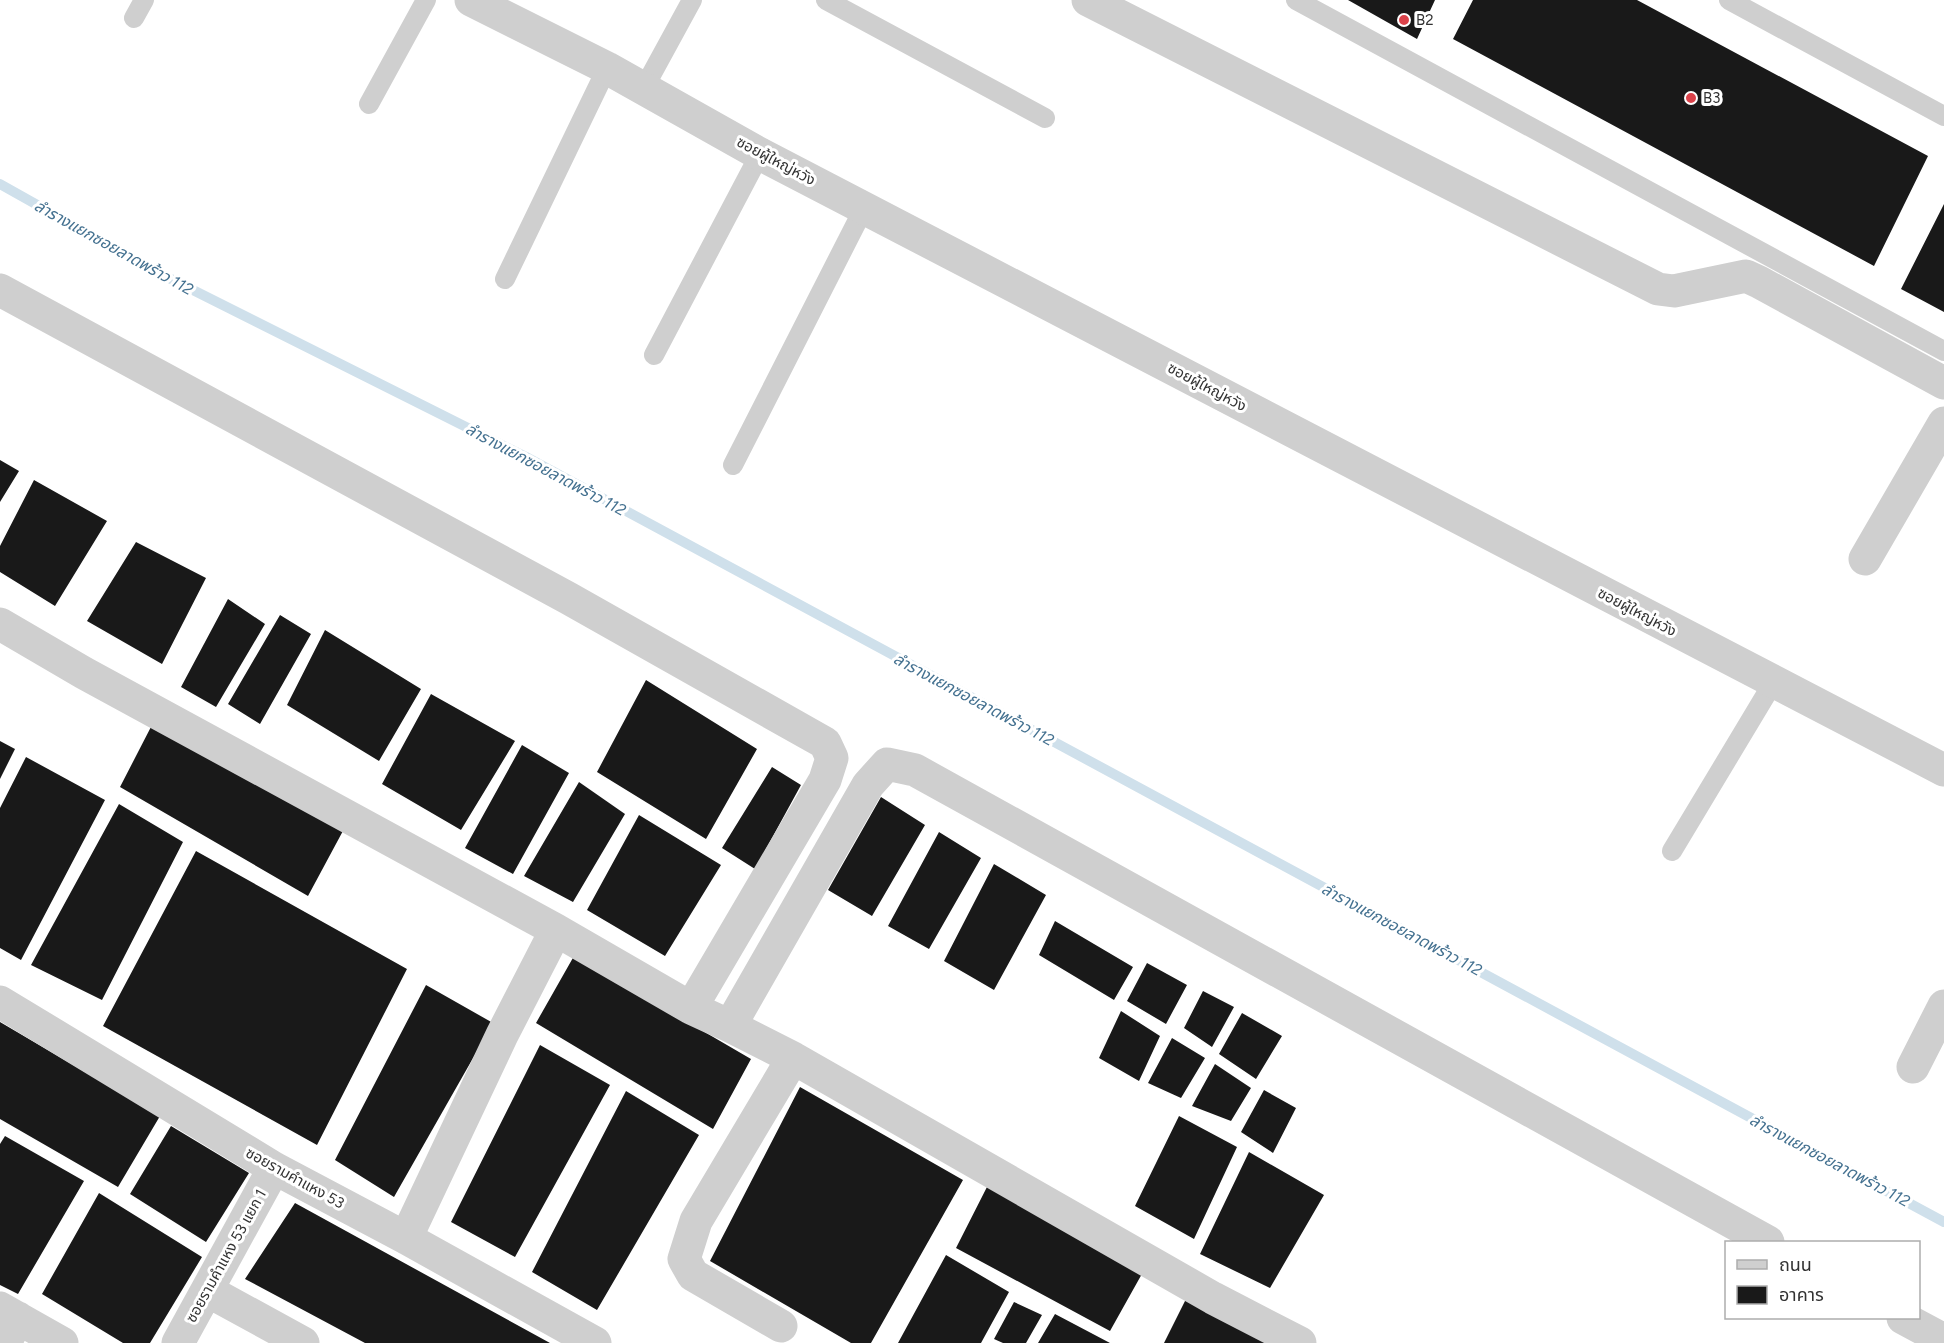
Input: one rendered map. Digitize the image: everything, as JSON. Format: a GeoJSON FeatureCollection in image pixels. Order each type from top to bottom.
{"type":"FeatureCollection","features":[{"type":"Feature","properties":{"kind":"street","name":"ซอยผู้ใหญ่หวัง"},"geometry":{"type":"LineString","coordinates":[[471,0],[607,68],[760,154],[1944,770]]}},
{"type":"Feature","properties":{"kind":"street"},"geometry":{"type":"LineString","coordinates":[[1088,0],[1658,289],[1674,291],[1746,276],[1944,383]]}},
{"type":"Feature","properties":{"kind":"street"},"geometry":{"type":"LineString","coordinates":[[0,290],[558,592],[825,743],[832,758],[825,780],[690,1008]]}},
{"type":"Feature","properties":{"kind":"street"},"geometry":{"type":"LineString","coordinates":[[1865,559],[1944,423]]}},
{"type":"Feature","properties":{"kind":"street"},"geometry":{"type":"LineString","coordinates":[[0,624],[84,673],[556,930],[690,1008],[794,1058],[1213,1298],[1300,1343]]}},
{"type":"Feature","properties":{"kind":"street"},"geometry":{"type":"LineString","coordinates":[[730,1026],[868,785],[887,764],[925,776],[1766,1241]]}},
{"type":"Feature","properties":{"kind":"street"},"geometry":{"type":"LineString","coordinates":[[406,1238],[502,1035],[556,930]]}},
{"type":"Feature","properties":{"kind":"street","name":"ซอยรามคำแหง 53"},"geometry":{"type":"LineString","coordinates":[[0,1002],[274,1168],[596,1343]]}},
{"type":"Feature","properties":{"kind":"street"},"geometry":{"type":"LineString","coordinates":[[1913,1067],[1944,1006]]}},
{"type":"Feature","properties":{"kind":"street"},"geometry":{"type":"LineString","coordinates":[[782,1326],[693,1275],[684,1259],[696,1221],[794,1058]]}},
{"type":"Feature","properties":{"kind":"street","name":"ซอยรามคำแหง 53 แยก 1"},"geometry":{"type":"LineString","coordinates":[[178,1343],[274,1168]]}},
{"type":"Feature","properties":{"kind":"street"},"geometry":{"type":"LineString","coordinates":[[208,1291],[303,1343]]}},
{"type":"Feature","properties":{"kind":"street"},"geometry":{"type":"LineString","coordinates":[[1907,1319],[1944,1340]]}},
{"type":"Feature","properties":{"kind":"street"},"geometry":{"type":"LineString","coordinates":[[8,1323],[62,1343]]}},
{"type":"Feature","properties":{"kind":"lane"},"geometry":{"type":"LineString","coordinates":[[134,18],[144,0]]}},
{"type":"Feature","properties":{"kind":"lane"},"geometry":{"type":"LineString","coordinates":[[369,104],[426,0]]}},
{"type":"Feature","properties":{"kind":"lane"},"geometry":{"type":"LineString","coordinates":[[644,88],[692,0]]}},
{"type":"Feature","properties":{"kind":"lane"},"geometry":{"type":"LineString","coordinates":[[826,0],[1045,118]]}},
{"type":"Feature","properties":{"kind":"lane"},"geometry":{"type":"LineString","coordinates":[[1296,0],[1944,351]]}},
{"type":"Feature","properties":{"kind":"lane"},"geometry":{"type":"LineString","coordinates":[[1729,0],[1944,116]]}},
{"type":"Feature","properties":{"kind":"lane"},"geometry":{"type":"LineString","coordinates":[[505,279],[607,68]]}},
{"type":"Feature","properties":{"kind":"lane"},"geometry":{"type":"LineString","coordinates":[[654,355],[760,154]]}},
{"type":"Feature","properties":{"kind":"lane"},"geometry":{"type":"LineString","coordinates":[[733,465],[864,207]]}},
{"type":"Feature","properties":{"kind":"lane"},"geometry":{"type":"LineString","coordinates":[[1672,851],[1773,683]]}},
{"type":"Feature","properties":{"kind":"building","name":"B2"},"geometry":{"type":"Polygon","coordinates":[[[1348,0],[1435,0],[1417,39],[1348,0]]]}},
{"type":"Feature","properties":{"kind":"building","name":"B3"},"geometry":{"type":"Polygon","coordinates":[[[1473,0],[1637,0],[1928,156],[1874,266],[1453,39],[1473,0]]]}},
{"type":"Feature","properties":{"kind":"building"},"geometry":{"type":"Polygon","coordinates":[[[1944,204],[1944,312],[1901,289],[1944,204]]]}},
{"type":"Feature","properties":{"kind":"building"},"geometry":{"type":"Polygon","coordinates":[[[0,460],[19,471],[0,502],[0,460]]]}},
{"type":"Feature","properties":{"kind":"building"},"geometry":{"type":"Polygon","coordinates":[[[34,480],[107,521],[55,606],[0,572],[0,546],[34,480]]]}},
{"type":"Feature","properties":{"kind":"building"},"geometry":{"type":"Polygon","coordinates":[[[136,542],[206,578],[162,664],[87,621],[136,542]]]}},
{"type":"Feature","properties":{"kind":"building"},"geometry":{"type":"Polygon","coordinates":[[[228,599],[265,624],[216,707],[181,687],[228,599]]]}},
{"type":"Feature","properties":{"kind":"building"},"geometry":{"type":"Polygon","coordinates":[[[280,615],[311,634],[260,724],[228,704],[280,615]]]}},
{"type":"Feature","properties":{"kind":"building"},"geometry":{"type":"Polygon","coordinates":[[[325,630],[421,689],[379,761],[287,705],[325,630]]]}},
{"type":"Feature","properties":{"kind":"building"},"geometry":{"type":"Polygon","coordinates":[[[646,680],[757,749],[706,839],[597,772],[646,680]]]}},
{"type":"Feature","properties":{"kind":"building"},"geometry":{"type":"Polygon","coordinates":[[[431,694],[515,741],[461,830],[382,784],[431,694]]]}},
{"type":"Feature","properties":{"kind":"building"},"geometry":{"type":"Polygon","coordinates":[[[153,723],[344,829],[308,896],[120,787],[153,723]]]}},
{"type":"Feature","properties":{"kind":"building"},"geometry":{"type":"Polygon","coordinates":[[[0,741],[15,749],[0,779],[0,741]]]}},
{"type":"Feature","properties":{"kind":"building"},"geometry":{"type":"Polygon","coordinates":[[[522,745],[569,773],[513,874],[465,848],[522,745]]]}},
{"type":"Feature","properties":{"kind":"building"},"geometry":{"type":"Polygon","coordinates":[[[26,757],[105,800],[21,960],[0,948],[0,808],[26,757]]]}},
{"type":"Feature","properties":{"kind":"building"},"geometry":{"type":"Polygon","coordinates":[[[772,767],[801,785],[755,869],[722,848],[772,767]]]}},
{"type":"Feature","properties":{"kind":"building"},"geometry":{"type":"Polygon","coordinates":[[[579,782],[625,814],[573,902],[524,876],[579,782]]]}},
{"type":"Feature","properties":{"kind":"building"},"geometry":{"type":"Polygon","coordinates":[[[881,797],[925,825],[872,916],[828,890],[881,797]]]}},
{"type":"Feature","properties":{"kind":"building"},"geometry":{"type":"Polygon","coordinates":[[[119,804],[183,842],[102,1000],[31,965],[119,804]]]}},
{"type":"Feature","properties":{"kind":"building"},"geometry":{"type":"Polygon","coordinates":[[[639,815],[721,865],[665,956],[587,910],[639,815]]]}},
{"type":"Feature","properties":{"kind":"building"},"geometry":{"type":"Polygon","coordinates":[[[939,832],[981,858],[929,949],[888,926],[939,832]]]}},
{"type":"Feature","properties":{"kind":"building"},"geometry":{"type":"Polygon","coordinates":[[[196,851],[407,969],[317,1145],[103,1026],[196,851]]]}},
{"type":"Feature","properties":{"kind":"building"},"geometry":{"type":"Polygon","coordinates":[[[994,864],[1046,895],[994,990],[944,961],[994,864]]]}},
{"type":"Feature","properties":{"kind":"building"},"geometry":{"type":"Polygon","coordinates":[[[1055,921],[1133,967],[1114,1000],[1039,955],[1055,921]]]}},
{"type":"Feature","properties":{"kind":"building"},"geometry":{"type":"Polygon","coordinates":[[[574,956],[751,1059],[713,1129],[536,1023],[574,956]]]}},
{"type":"Feature","properties":{"kind":"building"},"geometry":{"type":"Polygon","coordinates":[[[1147,963],[1187,985],[1166,1024],[1127,1001],[1147,963]]]}},
{"type":"Feature","properties":{"kind":"building"},"geometry":{"type":"Polygon","coordinates":[[[426,985],[493,1023],[394,1197],[335,1160],[426,985]]]}},
{"type":"Feature","properties":{"kind":"building"},"geometry":{"type":"Polygon","coordinates":[[[1203,991],[1234,1007],[1212,1047],[1184,1028],[1203,991]]]}},
{"type":"Feature","properties":{"kind":"building"},"geometry":{"type":"Polygon","coordinates":[[[1121,1011],[1160,1036],[1139,1081],[1099,1058],[1121,1011]]]}},
{"type":"Feature","properties":{"kind":"building"},"geometry":{"type":"Polygon","coordinates":[[[1242,1013],[1282,1036],[1256,1079],[1219,1054],[1242,1013]]]}},
{"type":"Feature","properties":{"kind":"building"},"geometry":{"type":"Polygon","coordinates":[[[0,1022],[160,1116],[118,1187],[0,1119],[0,1022]]]}},
{"type":"Feature","properties":{"kind":"building"},"geometry":{"type":"Polygon","coordinates":[[[1172,1038],[1205,1058],[1181,1098],[1148,1083],[1172,1038]]]}},
{"type":"Feature","properties":{"kind":"building"},"geometry":{"type":"Polygon","coordinates":[[[540,1045],[610,1085],[515,1257],[451,1222],[540,1045]]]}},
{"type":"Feature","properties":{"kind":"building"},"geometry":{"type":"Polygon","coordinates":[[[1215,1064],[1251,1088],[1231,1121],[1192,1106],[1215,1064]]]}},
{"type":"Feature","properties":{"kind":"building"},"geometry":{"type":"Polygon","coordinates":[[[800,1087],[963,1180],[871,1343],[851,1343],[710,1261],[800,1087]]]}},
{"type":"Feature","properties":{"kind":"building"},"geometry":{"type":"Polygon","coordinates":[[[1264,1090],[1296,1108],[1273,1153],[1241,1132],[1264,1090]]]}},
{"type":"Feature","properties":{"kind":"building"},"geometry":{"type":"Polygon","coordinates":[[[626,1091],[699,1135],[597,1310],[532,1272],[626,1091]]]}},
{"type":"Feature","properties":{"kind":"building"},"geometry":{"type":"Polygon","coordinates":[[[1179,1116],[1237,1147],[1194,1239],[1135,1206],[1179,1116]]]}},
{"type":"Feature","properties":{"kind":"building"},"geometry":{"type":"Polygon","coordinates":[[[171,1126],[249,1173],[206,1242],[130,1194],[171,1126]]]}},
{"type":"Feature","properties":{"kind":"building"},"geometry":{"type":"Polygon","coordinates":[[[5,1136],[84,1181],[18,1294],[0,1285],[0,1144],[5,1136]]]}},
{"type":"Feature","properties":{"kind":"building"},"geometry":{"type":"Polygon","coordinates":[[[1249,1152],[1324,1195],[1270,1288],[1200,1254],[1249,1152]]]}},
{"type":"Feature","properties":{"kind":"building"},"geometry":{"type":"Polygon","coordinates":[[[989,1183],[1143,1272],[1110,1331],[956,1248],[989,1183]]]}},
{"type":"Feature","properties":{"kind":"building"},"geometry":{"type":"Polygon","coordinates":[[[99,1193],[202,1257],[150,1343],[123,1343],[42,1294],[99,1193]]]}},
{"type":"Feature","properties":{"kind":"building"},"geometry":{"type":"Polygon","coordinates":[[[295,1203],[550,1343],[365,1343],[245,1279],[295,1203]]]}},
{"type":"Feature","properties":{"kind":"building"},"geometry":{"type":"Polygon","coordinates":[[[946,1255],[1009,1292],[981,1343],[898,1343],[946,1255]]]}},
{"type":"Feature","properties":{"kind":"building"},"geometry":{"type":"Polygon","coordinates":[[[1187,1297],[1268,1343],[1164,1343],[1187,1297]]]}},
{"type":"Feature","properties":{"kind":"building"},"geometry":{"type":"Polygon","coordinates":[[[1014,1302],[1042,1315],[1026,1343],[1003,1343],[994,1339],[1014,1302]]]}},
{"type":"Feature","properties":{"kind":"building"},"geometry":{"type":"Polygon","coordinates":[[[1055,1314],[1110,1343],[1038,1343],[1055,1314]]]}},
{"type":"Feature","properties":{"kind":"waterway","name":"ลำรางแยกซอยลาดพร้าว 112"},"geometry":{"type":"LineString","coordinates":[[0,184],[155,271],[526,457],[1944,1222]]}},
{"type":"Feature","properties":{"kind":"place","name":"B2"},"geometry":{"type":"Point","coordinates":[1404,20]}},
{"type":"Feature","properties":{"kind":"place","name":"B3"},"geometry":{"type":"Point","coordinates":[1691,98]}}]}
